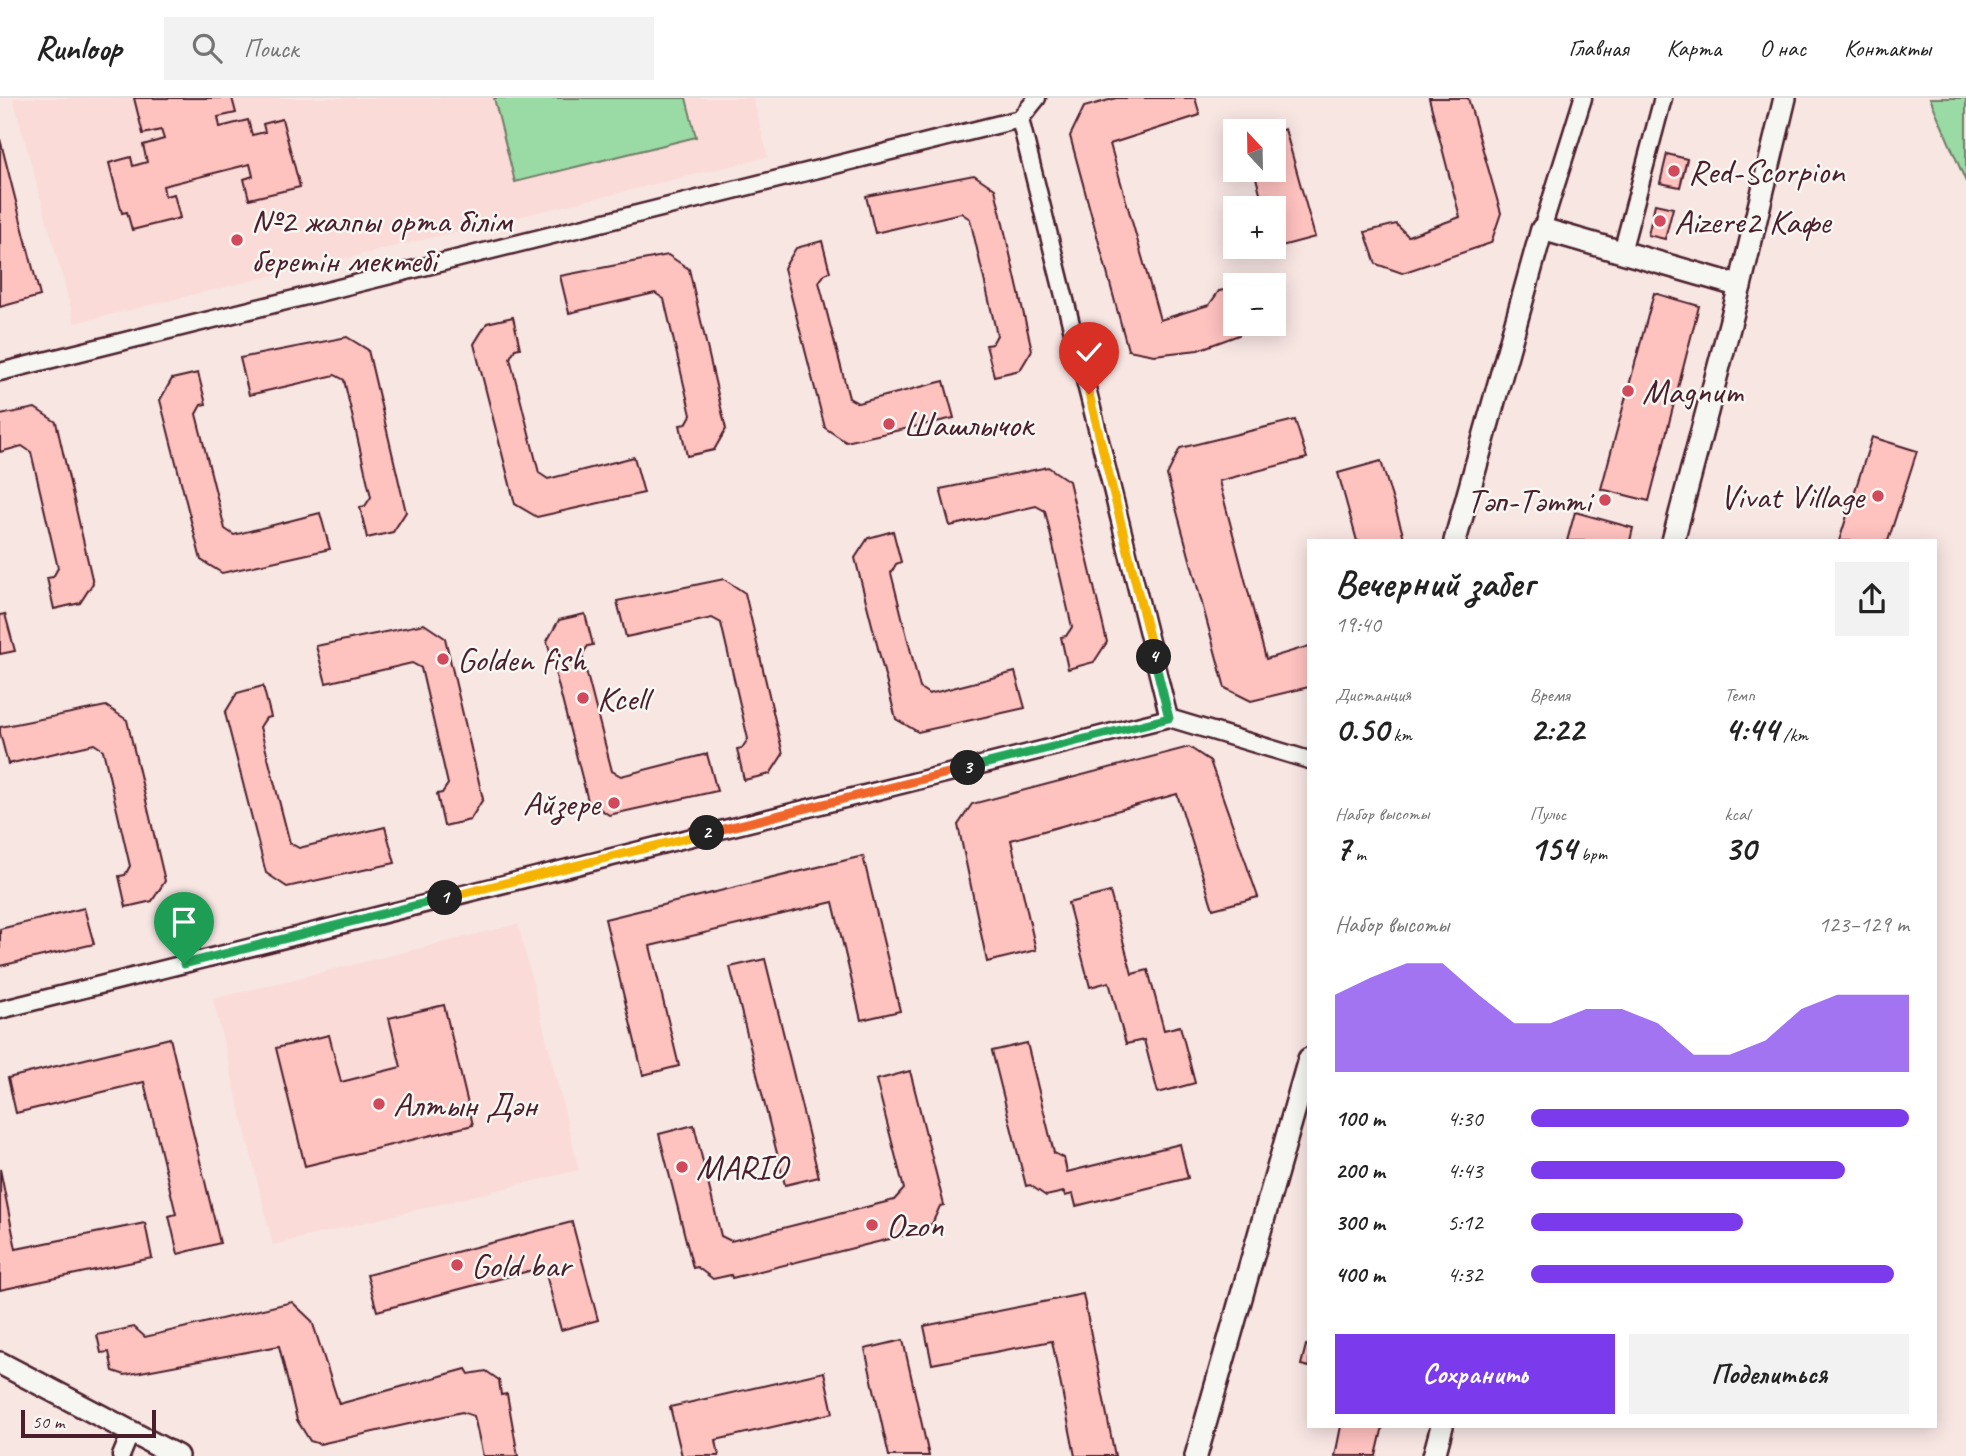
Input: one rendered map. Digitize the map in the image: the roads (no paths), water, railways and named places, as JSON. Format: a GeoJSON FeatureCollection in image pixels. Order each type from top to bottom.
{"type":"FeatureCollection","features":[{"type":"Feature","properties":{"kind":"street"},"geometry":{"type":"LineString","coordinates":[[0,373],[1020,119],[1037,98]]}},
{"type":"Feature","properties":{"kind":"street"},"geometry":{"type":"LineString","coordinates":[[1455,539],[1542,229],[1583,98]]}},
{"type":"Feature","properties":{"kind":"street"},"geometry":{"type":"LineString","coordinates":[[1622,252],[1663,98]]}},
{"type":"Feature","properties":{"kind":"street"},"geometry":{"type":"LineString","coordinates":[[1675,539],[1785,98]]}},
{"type":"Feature","properties":{"kind":"street"},"geometry":{"type":"LineString","coordinates":[[1020,119],[1169,718]]}},
{"type":"Feature","properties":{"kind":"street"},"geometry":{"type":"LineString","coordinates":[[1542,229],[1740,286]]}},
{"type":"Feature","properties":{"kind":"street"},"geometry":{"type":"LineString","coordinates":[[0,1010],[1169,718],[1307,759]]}},
{"type":"Feature","properties":{"kind":"street"},"geometry":{"type":"LineString","coordinates":[[1196,1456],[1307,1066]]}},
{"type":"Feature","properties":{"kind":"street"},"geometry":{"type":"LineString","coordinates":[[0,1363],[177,1456]]}},
{"type":"Feature","properties":{"kind":"street"},"geometry":{"type":"LineString","coordinates":[[1434,1456],[1441,1428]]}},
{"type":"Feature","properties":{"kind":"street"},"geometry":{"type":"LineString","coordinates":[[121,1456],[131,1432]]}},
{"type":"Feature","properties":{"kind":"place","name":"Red-Scorpion"},"geometry":{"type":"Point","coordinates":[1674,171]}},
{"type":"Feature","properties":{"kind":"place","name":"Aizere2 Кафе"},"geometry":{"type":"Point","coordinates":[1660,221]}},
{"type":"Feature","properties":{"kind":"place","name":"№2 жалпы орта білім беретін мектебі"},"geometry":{"type":"Point","coordinates":[237,240]}},
{"type":"Feature","properties":{"kind":"place","name":"Magnum"},"geometry":{"type":"Point","coordinates":[1628,391]}},
{"type":"Feature","properties":{"kind":"place","name":"Шашлычок"},"geometry":{"type":"Point","coordinates":[889,424]}},
{"type":"Feature","properties":{"kind":"place","name":"Vivat Village"},"geometry":{"type":"Point","coordinates":[1878,496]}},
{"type":"Feature","properties":{"kind":"place","name":"Тәп-Тәтті"},"geometry":{"type":"Point","coordinates":[1605,500]}},
{"type":"Feature","properties":{"kind":"place","name":"Golden fish"},"geometry":{"type":"Point","coordinates":[443,659]}},
{"type":"Feature","properties":{"kind":"place","name":"Kcell"},"geometry":{"type":"Point","coordinates":[583,698]}},
{"type":"Feature","properties":{"kind":"place","name":"Айзере"},"geometry":{"type":"Point","coordinates":[614,803]}},
{"type":"Feature","properties":{"kind":"place","name":"Алтын Дән"},"geometry":{"type":"Point","coordinates":[379,1104]}},
{"type":"Feature","properties":{"kind":"place","name":"MARIO"},"geometry":{"type":"Point","coordinates":[682,1167]}},
{"type":"Feature","properties":{"kind":"place","name":"Ozon"},"geometry":{"type":"Point","coordinates":[872,1225]}},
{"type":"Feature","properties":{"kind":"place","name":"Gold bar"},"geometry":{"type":"Point","coordinates":[457,1265]}}]}
